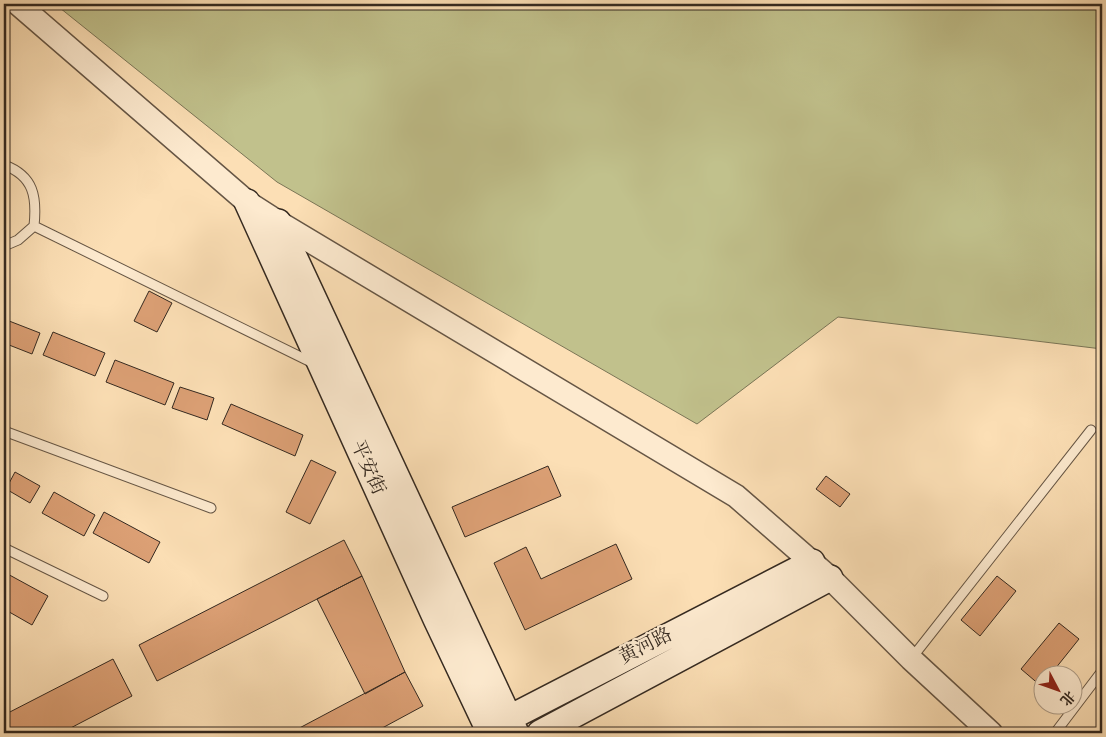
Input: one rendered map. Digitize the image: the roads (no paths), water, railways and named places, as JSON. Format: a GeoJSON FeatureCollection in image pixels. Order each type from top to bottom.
{"type":"FeatureCollection","features":[{"type":"Feature","properties":{"kind":"main road","name":"平安街"},"geometry":{"type":"LineString","coordinates":[[247,202],[322,367],[496,729]]}},
{"type":"Feature","properties":{"kind":"main road","name":"平安街"},"geometry":{"type":"LineString","coordinates":[[278,222],[496,729]]}},
{"type":"Feature","properties":{"kind":"main road","name":"黄河路"},"geometry":{"type":"LineString","coordinates":[[496,729],[821,570]]}},
{"type":"Feature","properties":{"kind":"main road","name":"黄河路"},"geometry":{"type":"LineString","coordinates":[[540,733],[821,570]]}},
{"type":"Feature","properties":{"kind":"street"},"geometry":{"type":"LineString","coordinates":[[18,4],[247,202],[736,496],[821,570],[911,659],[990,733]]}},
{"type":"Feature","properties":{"kind":"lane"},"geometry":{"type":"LineString","coordinates":[[4,165],[20,174],[32,187],[36,210],[34,226],[18,240],[4,246]]}},
{"type":"Feature","properties":{"kind":"lane"},"geometry":{"type":"LineString","coordinates":[[34,226],[322,367]]}},
{"type":"Feature","properties":{"kind":"lane"},"geometry":{"type":"LineString","coordinates":[[911,659],[1091,430]]}},
{"type":"Feature","properties":{"kind":"lane"},"geometry":{"type":"LineString","coordinates":[[4,432],[211,508]]}},
{"type":"Feature","properties":{"kind":"lane"},"geometry":{"type":"LineString","coordinates":[[4,548],[103,596]]}},
{"type":"Feature","properties":{"kind":"lane"},"geometry":{"type":"LineString","coordinates":[[1054,733],[1102,671]]}}]}
